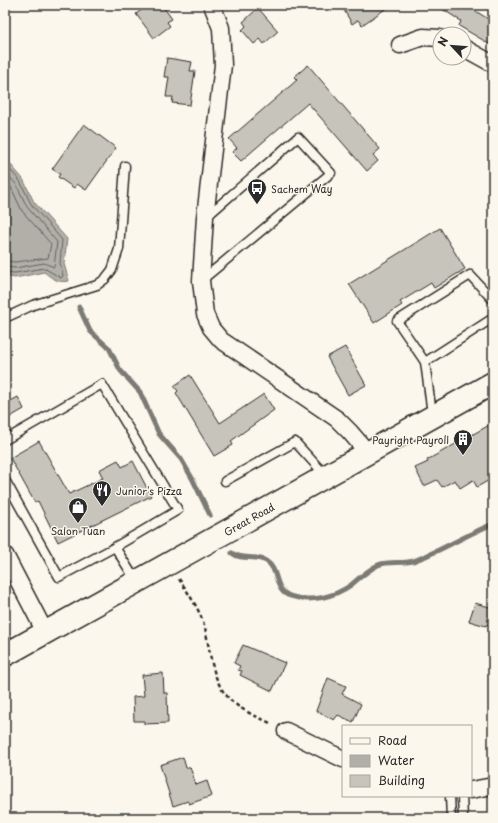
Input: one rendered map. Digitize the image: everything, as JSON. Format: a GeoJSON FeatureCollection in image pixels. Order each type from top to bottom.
{"type":"FeatureCollection","features":[{"type":"Feature","properties":{"kind":"main road","name":"Great Road"},"geometry":{"type":"LineString","coordinates":[[5,654],[368,454],[493,383]]}},
{"type":"Feature","properties":{"kind":"street"},"geometry":{"type":"LineString","coordinates":[[212,5],[221,28],[223,65],[205,217],[201,281],[205,314],[211,328],[221,340],[337,419],[368,454]]}},
{"type":"Feature","properties":{"kind":"street"},"geometry":{"type":"LineString","coordinates":[[400,44],[423,37],[432,38]]}},
{"type":"Feature","properties":{"kind":"street"},"geometry":{"type":"LineString","coordinates":[[472,52],[493,64]]}},
{"type":"Feature","properties":{"kind":"street"},"geometry":{"type":"LineString","coordinates":[[5,555],[10,575],[45,632]]}},
{"type":"Feature","properties":{"kind":"street"},"geometry":{"type":"LineString","coordinates":[[286,731],[342,759]]}},
{"type":"Feature","properties":{"kind":"street"},"geometry":{"type":"LineString","coordinates":[[472,790],[493,786]]}},
{"type":"Feature","properties":{"kind":"lane"},"geometry":{"type":"LineString","coordinates":[[201,281],[331,172],[298,137],[205,217]]}},
{"type":"Feature","properties":{"kind":"lane"},"geometry":{"type":"LineString","coordinates":[[5,318],[33,306],[97,285],[105,280],[114,266],[118,250],[124,166]]}},
{"type":"Feature","properties":{"kind":"lane"},"geometry":{"type":"LineString","coordinates":[[432,417],[425,362],[397,321],[470,275],[493,300]]}},
{"type":"Feature","properties":{"kind":"lane"},"geometry":{"type":"LineString","coordinates":[[425,362],[493,318]]}},
{"type":"Feature","properties":{"kind":"lane"},"geometry":{"type":"LineString","coordinates":[[5,440],[102,384],[178,510],[115,547],[59,577],[5,480]]}},
{"type":"Feature","properties":{"kind":"lane"},"geometry":{"type":"LineString","coordinates":[[225,481],[295,442],[326,477]]}},
{"type":"Feature","properties":{"kind":"lane"},"geometry":{"type":"LineString","coordinates":[[115,547],[136,582]]}},
{"type":"Feature","properties":{"kind":"lane"},"geometry":{"type":"LineString","coordinates":[[450,797],[451,818]]}},
{"type":"Feature","properties":{"kind":"lane"},"geometry":{"type":"LineString","coordinates":[[462,797],[463,818]]}},
{"type":"Feature","properties":{"kind":"path"},"geometry":{"type":"LineString","coordinates":[[169,564],[191,597],[204,626],[215,672],[225,694],[245,711],[286,731]]}},
{"type":"Feature","properties":{"kind":"water"},"geometry":{"type":"Polygon","coordinates":[[[5,158],[23,179],[34,202],[67,239],[64,264],[69,281],[56,280],[44,272],[15,278],[5,276],[5,158]]]}},
{"type":"Feature","properties":{"kind":"building"},"geometry":{"type":"Polygon","coordinates":[[[148,5],[162,5],[172,19],[167,22],[170,26],[154,38],[136,14],[148,5]]]}},
{"type":"Feature","properties":{"kind":"building"},"geometry":{"type":"Polygon","coordinates":[[[353,5],[391,5],[362,25],[358,20],[352,24],[344,10],[353,5]]]}},
{"type":"Feature","properties":{"kind":"building"},"geometry":{"type":"Polygon","coordinates":[[[436,5],[466,5],[493,22],[493,46],[472,34],[472,26],[459,26],[461,21],[436,5]]]}},
{"type":"Feature","properties":{"kind":"building"},"geometry":{"type":"Polygon","coordinates":[[[258,8],[278,31],[264,44],[260,39],[254,44],[242,30],[246,26],[243,22],[258,8]]]}},
{"type":"Feature","properties":{"kind":"building"},"geometry":{"type":"Polygon","coordinates":[[[167,58],[192,62],[190,71],[195,71],[190,105],[172,103],[173,97],[166,97],[169,77],[164,77],[167,58]]]}},
{"type":"Feature","properties":{"kind":"building"},"geometry":{"type":"Polygon","coordinates":[[[308,65],[380,149],[373,155],[378,161],[367,171],[308,103],[241,161],[232,152],[237,148],[229,139],[297,80],[294,77],[308,65]]]}},
{"type":"Feature","properties":{"kind":"building"},"geometry":{"type":"Polygon","coordinates":[[[84,124],[116,148],[86,190],[77,184],[74,188],[58,177],[60,174],[52,169],[84,124]]]}},
{"type":"Feature","properties":{"kind":"building"},"geometry":{"type":"Polygon","coordinates":[[[440,228],[465,269],[434,288],[431,283],[400,302],[402,305],[374,323],[349,284],[440,228]]]}},
{"type":"Feature","properties":{"kind":"building"},"geometry":{"type":"Polygon","coordinates":[[[345,347],[366,385],[348,395],[327,357],[345,347]]]}},
{"type":"Feature","properties":{"kind":"building"},"geometry":{"type":"Polygon","coordinates":[[[190,375],[220,423],[264,394],[274,410],[231,441],[233,445],[214,456],[176,393],[178,391],[174,386],[190,375]]]}},
{"type":"Feature","properties":{"kind":"building"},"geometry":{"type":"Polygon","coordinates":[[[18,397],[24,409],[5,420],[5,404],[18,397]]]}},
{"type":"Feature","properties":{"kind":"building","name":"Payright Payroll"},"geometry":{"type":"Polygon","coordinates":[[[493,423],[493,478],[477,487],[473,480],[460,488],[455,480],[442,487],[437,480],[424,486],[415,468],[428,462],[427,460],[493,423]]]}},
{"type":"Feature","properties":{"kind":"building"},"geometry":{"type":"Polygon","coordinates":[[[39,441],[69,494],[103,478],[99,470],[118,460],[122,467],[133,461],[151,496],[58,542],[38,501],[35,503],[10,458],[39,441]]]}},
{"type":"Feature","properties":{"kind":"building"},"geometry":{"type":"Polygon","coordinates":[[[475,603],[493,608],[493,626],[487,624],[486,626],[469,621],[475,603]]]}},
{"type":"Feature","properties":{"kind":"building"},"geometry":{"type":"Polygon","coordinates":[[[243,645],[285,663],[272,691],[240,675],[242,671],[238,670],[240,666],[234,663],[243,645]]]}},
{"type":"Feature","properties":{"kind":"building"},"geometry":{"type":"Polygon","coordinates":[[[163,673],[164,693],[167,693],[168,723],[144,724],[144,721],[134,721],[133,697],[144,696],[142,675],[163,673]]]}},
{"type":"Feature","properties":{"kind":"building"},"geometry":{"type":"Polygon","coordinates":[[[328,678],[346,686],[342,694],[361,704],[353,722],[338,715],[334,720],[316,711],[328,678]]]}},
{"type":"Feature","properties":{"kind":"building"},"geometry":{"type":"Polygon","coordinates":[[[183,757],[186,768],[190,767],[196,785],[207,781],[212,796],[189,804],[188,801],[173,806],[160,765],[183,757]]]}},
{"type":"Feature","properties":{"kind":"waterway"},"geometry":{"type":"LineString","coordinates":[[79,307],[90,331],[109,348],[120,370],[140,392],[159,434],[181,459],[210,515]]}},
{"type":"Feature","properties":{"kind":"waterway"},"geometry":{"type":"LineString","coordinates":[[232,553],[240,557],[257,558],[266,561],[273,569],[279,585],[285,593],[298,598],[314,599],[337,593],[351,585],[378,565],[416,560],[436,552],[493,524]]}},
{"type":"Feature","properties":{"kind":"place","name":"Sachem Way"},"geometry":{"type":"Point","coordinates":[257,205]}},
{"type":"Feature","properties":{"kind":"place","name":"Payright Payroll"},"geometry":{"type":"Point","coordinates":[463,456]}},
{"type":"Feature","properties":{"kind":"place","name":"Junior's Pizza"},"geometry":{"type":"Point","coordinates":[102,507]}},
{"type":"Feature","properties":{"kind":"place","name":"Salon Tuan"},"geometry":{"type":"Point","coordinates":[78,524]}}]}
